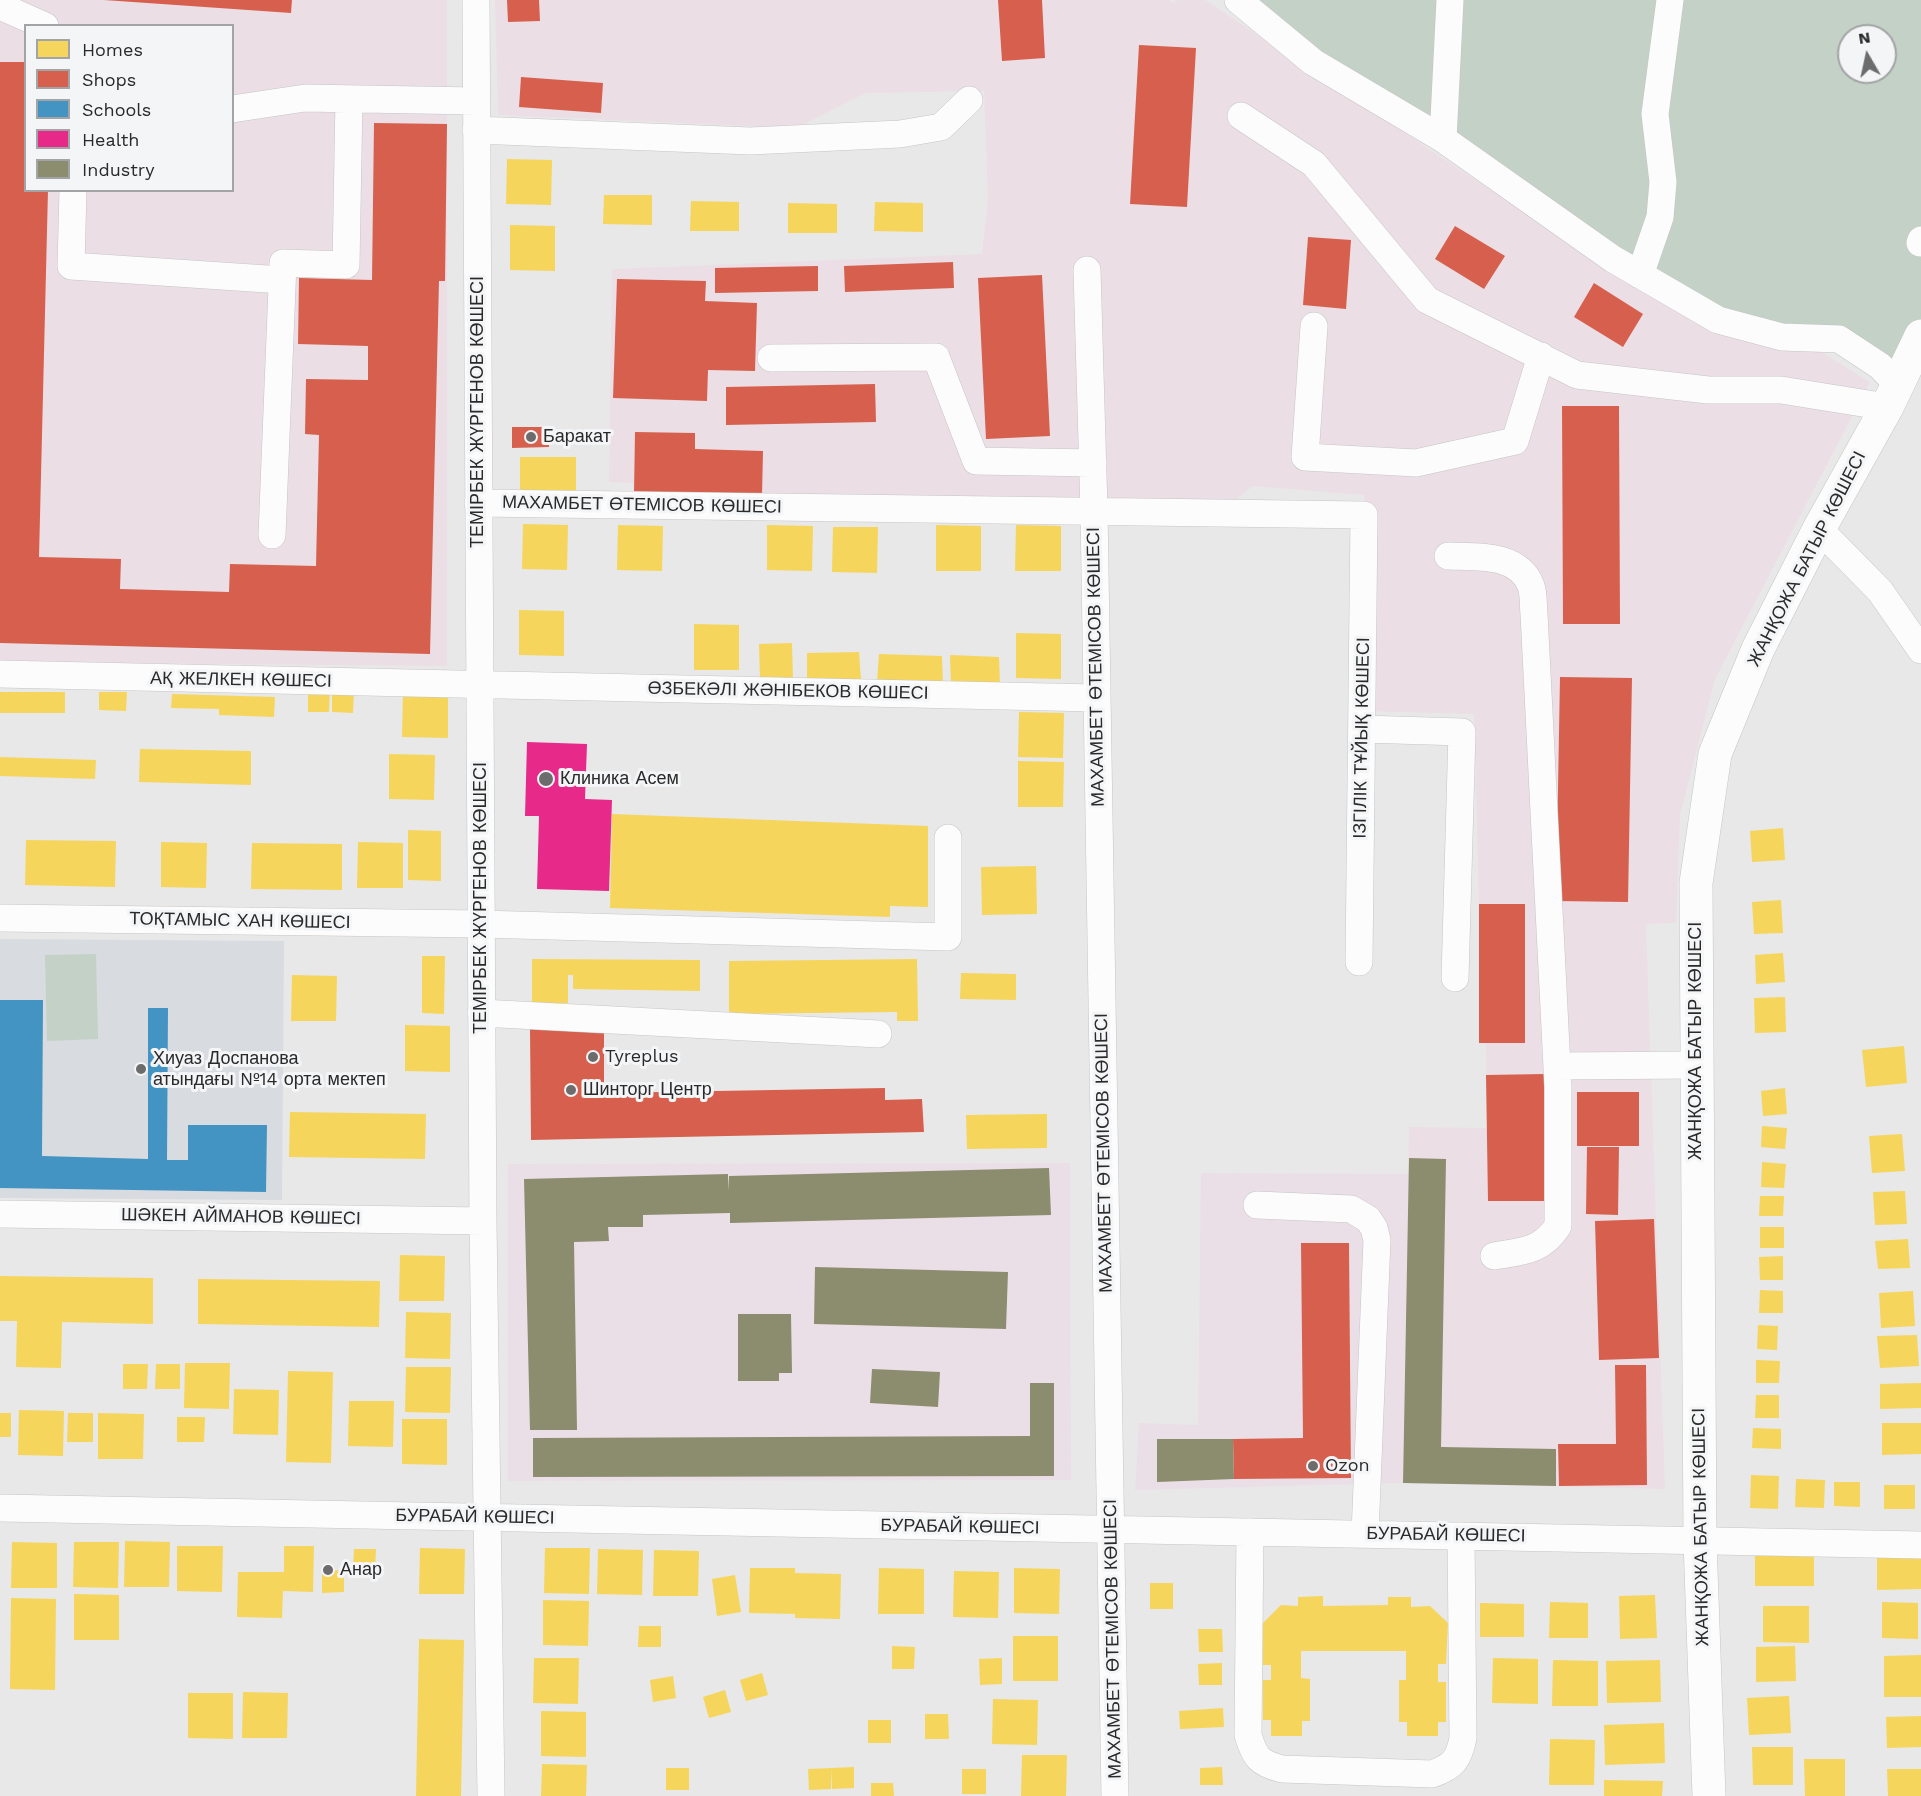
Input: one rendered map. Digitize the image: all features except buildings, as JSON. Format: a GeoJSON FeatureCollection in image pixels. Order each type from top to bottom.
{"type":"FeatureCollection","features":[{"type":"Feature","properties":{"kind":"main road","name":"ЖАНҚОЖА БАТЫР КӨШЕСІ"},"geometry":{"type":"LineString","coordinates":[[1709,1796],[1700,1540],[1696,883],[1715,754],[1758,649],[1819,529],[1892,396],[1921,336]]}},
{"type":"Feature","properties":{"kind":"street","name":"ТЕМІРБЕК ЖҮРГЕНОВ КӨШЕСІ"},"geometry":{"type":"LineString","coordinates":[[476,0],[481,685],[480,924],[491,1796]]}},
{"type":"Feature","properties":{"kind":"street"},"geometry":{"type":"LineString","coordinates":[[1238,0],[1313,62],[1443,139],[1613,259],[1718,320],[1782,337],[1839,339],[1880,366],[1892,396],[1781,390],[1708,390],[1577,375],[1427,300],[1314,164],[1241,116]]}},
{"type":"Feature","properties":{"kind":"street"},"geometry":{"type":"LineString","coordinates":[[1443,139],[1450,0]]}},
{"type":"Feature","properties":{"kind":"street"},"geometry":{"type":"LineString","coordinates":[[1640,275],[1660,217],[1663,182],[1655,114],[1670,0]]}},
{"type":"Feature","properties":{"kind":"street"},"geometry":{"type":"LineString","coordinates":[[0,6],[40,24]]}},
{"type":"Feature","properties":{"kind":"street"},"geometry":{"type":"LineString","coordinates":[[234,109],[305,98],[476,101]]}},
{"type":"Feature","properties":{"kind":"street"},"geometry":{"type":"LineString","coordinates":[[272,535],[283,263],[346,265],[350,99]]}},
{"type":"Feature","properties":{"kind":"street"},"geometry":{"type":"LineString","coordinates":[[476,130],[750,141],[900,134],[941,127],[969,100]]}},
{"type":"Feature","properties":{"kind":"street"},"geometry":{"type":"LineString","coordinates":[[73,192],[71,266],[282,280]]}},
{"type":"Feature","properties":{"kind":"street"},"geometry":{"type":"LineString","coordinates":[[1088,270],[1094,510]]}},
{"type":"Feature","properties":{"kind":"street"},"geometry":{"type":"LineString","coordinates":[[1314,326],[1305,457],[1416,463],[1515,441],[1541,356]]}},
{"type":"Feature","properties":{"kind":"street"},"geometry":{"type":"LineString","coordinates":[[771,358],[936,357],[976,461],[1093,463]]}},
{"type":"Feature","properties":{"kind":"street","name":"МАХАМБЕТ ӨТЕМІСОВ КӨШЕСІ"},"geometry":{"type":"LineString","coordinates":[[478,503],[1364,515]]}},
{"type":"Feature","properties":{"kind":"street","name":"МАХАМБЕТ ӨТЕМІСОВ КӨШЕСІ"},"geometry":{"type":"LineString","coordinates":[[1094,510],[1095,698],[1112,1529],[1115,1796]]}},
{"type":"Feature","properties":{"kind":"street","name":"ІЗГІЛІК ТҰЙЫҚ КӨШЕСІ"},"geometry":{"type":"LineString","coordinates":[[1359,962],[1364,515]]}},
{"type":"Feature","properties":{"kind":"street"},"geometry":{"type":"LineString","coordinates":[[1819,529],[1880,591],[1921,650]]}},
{"type":"Feature","properties":{"kind":"street"},"geometry":{"type":"LineString","coordinates":[[1448,556],[1494,558],[1521,569],[1532,587],[1557,1066],[1558,1226],[1550,1239],[1537,1248],[1494,1256]]}},
{"type":"Feature","properties":{"kind":"street","name":"АҚ ЖЕЛКЕН КӨШЕСІ"},"geometry":{"type":"LineString","coordinates":[[0,674],[481,685]]}},
{"type":"Feature","properties":{"kind":"street","name":"ӨЗБЕКӘЛІ ЖӘНІБЕКОВ КӨШЕСІ"},"geometry":{"type":"LineString","coordinates":[[481,685],[1095,698]]}},
{"type":"Feature","properties":{"kind":"street"},"geometry":{"type":"LineString","coordinates":[[1362,729],[1462,732],[1455,978]]}},
{"type":"Feature","properties":{"kind":"street","name":"ТОҚТАМЫС ХАН КӨШЕСІ"},"geometry":{"type":"LineString","coordinates":[[0,918],[480,924],[948,937],[948,838]]}},
{"type":"Feature","properties":{"kind":"street"},"geometry":{"type":"LineString","coordinates":[[481,1012],[878,1034]]}},
{"type":"Feature","properties":{"kind":"street"},"geometry":{"type":"LineString","coordinates":[[1557,1066],[1696,1065]]}},
{"type":"Feature","properties":{"kind":"street"},"geometry":{"type":"LineString","coordinates":[[1257,1205],[1351,1209],[1368,1219],[1374,1228],[1377,1240],[1365,1534]]}},
{"type":"Feature","properties":{"kind":"street","name":"ШӘКЕН АЙМАНОВ КӨШЕСІ"},"geometry":{"type":"LineString","coordinates":[[0,1214],[483,1221]]}},
{"type":"Feature","properties":{"kind":"street","name":"БУРАБАЙ КӨШЕСІ"},"geometry":{"type":"LineString","coordinates":[[0,1508],[1921,1545]]}},
{"type":"Feature","properties":{"kind":"street"},"geometry":{"type":"LineString","coordinates":[[1250,1532],[1248,1735],[1253,1751],[1263,1764],[1282,1769],[1432,1774],[1450,1768],[1460,1756],[1463,1738],[1461,1536]]}},
{"type":"Feature","properties":{"kind":"shaded area"},"geometry":{"type":"Polygon","coordinates":[[[0,0],[447,0],[447,666],[0,662],[0,0]]]}},
{"type":"Feature","properties":{"kind":"shaded area"},"geometry":{"type":"Polygon","coordinates":[[[495,0],[1169,0],[1175,3],[1175,0],[1205,0],[1645,293],[1737,339],[1821,352],[1870,382],[1715,679],[1680,815],[1676,923],[1646,924],[1665,1489],[1403,1483],[1409,1127],[1487,1128],[1486,1044],[1479,1043],[1479,904],[1474,714],[1362,711],[1364,495],[1253,486],[1235,500],[634,493],[633,483],[609,482],[612,269],[982,254],[988,198],[984,91],[865,93],[796,128],[498,115],[495,0]]]}},
{"type":"Feature","properties":{"kind":"shaded area"},"geometry":{"type":"Polygon","coordinates":[[[1238,0],[1921,0],[1921,336],[1898,385],[1839,339],[1718,320],[1238,0]]]}},
{"type":"Feature","properties":{"kind":"shaded area","name":"Хиуаз Доспанова атындағы №14 орта мектеп"},"geometry":{"type":"Polygon","coordinates":[[[0,939],[284,941],[282,1200],[0,1198],[0,939]]]}},
{"type":"Feature","properties":{"kind":"shaded area"},"geometry":{"type":"Polygon","coordinates":[[[96,954],[98,1039],[47,1041],[45,955],[96,954]]]}},
{"type":"Feature","properties":{"kind":"shaded area"},"geometry":{"type":"Polygon","coordinates":[[[1070,1163],[1071,1480],[508,1481],[508,1164],[1070,1163]]]}},
{"type":"Feature","properties":{"kind":"shaded area"},"geometry":{"type":"Polygon","coordinates":[[[1201,1173],[1409,1174],[1403,1483],[1135,1490],[1139,1423],[1198,1425],[1201,1173]]]}},
{"type":"Feature","properties":{"kind":"place","name":"Баракат"},"geometry":{"type":"Point","coordinates":[531,437]}},
{"type":"Feature","properties":{"kind":"place","name":"Клиника Асем"},"geometry":{"type":"Point","coordinates":[546,779]}},
{"type":"Feature","properties":{"kind":"place","name":"Tyreplus"},"geometry":{"type":"Point","coordinates":[593,1057]}},
{"type":"Feature","properties":{"kind":"place","name":"Хиуаз Доспанова атындағы №14 орта мектеп"},"geometry":{"type":"Point","coordinates":[141,1069]}},
{"type":"Feature","properties":{"kind":"place","name":"Шинторг Центр"},"geometry":{"type":"Point","coordinates":[571,1090]}},
{"type":"Feature","properties":{"kind":"place","name":"Ozon"},"geometry":{"type":"Point","coordinates":[1313,1466]}},
{"type":"Feature","properties":{"kind":"place","name":"Анар"},"geometry":{"type":"Point","coordinates":[328,1570]}}]}
